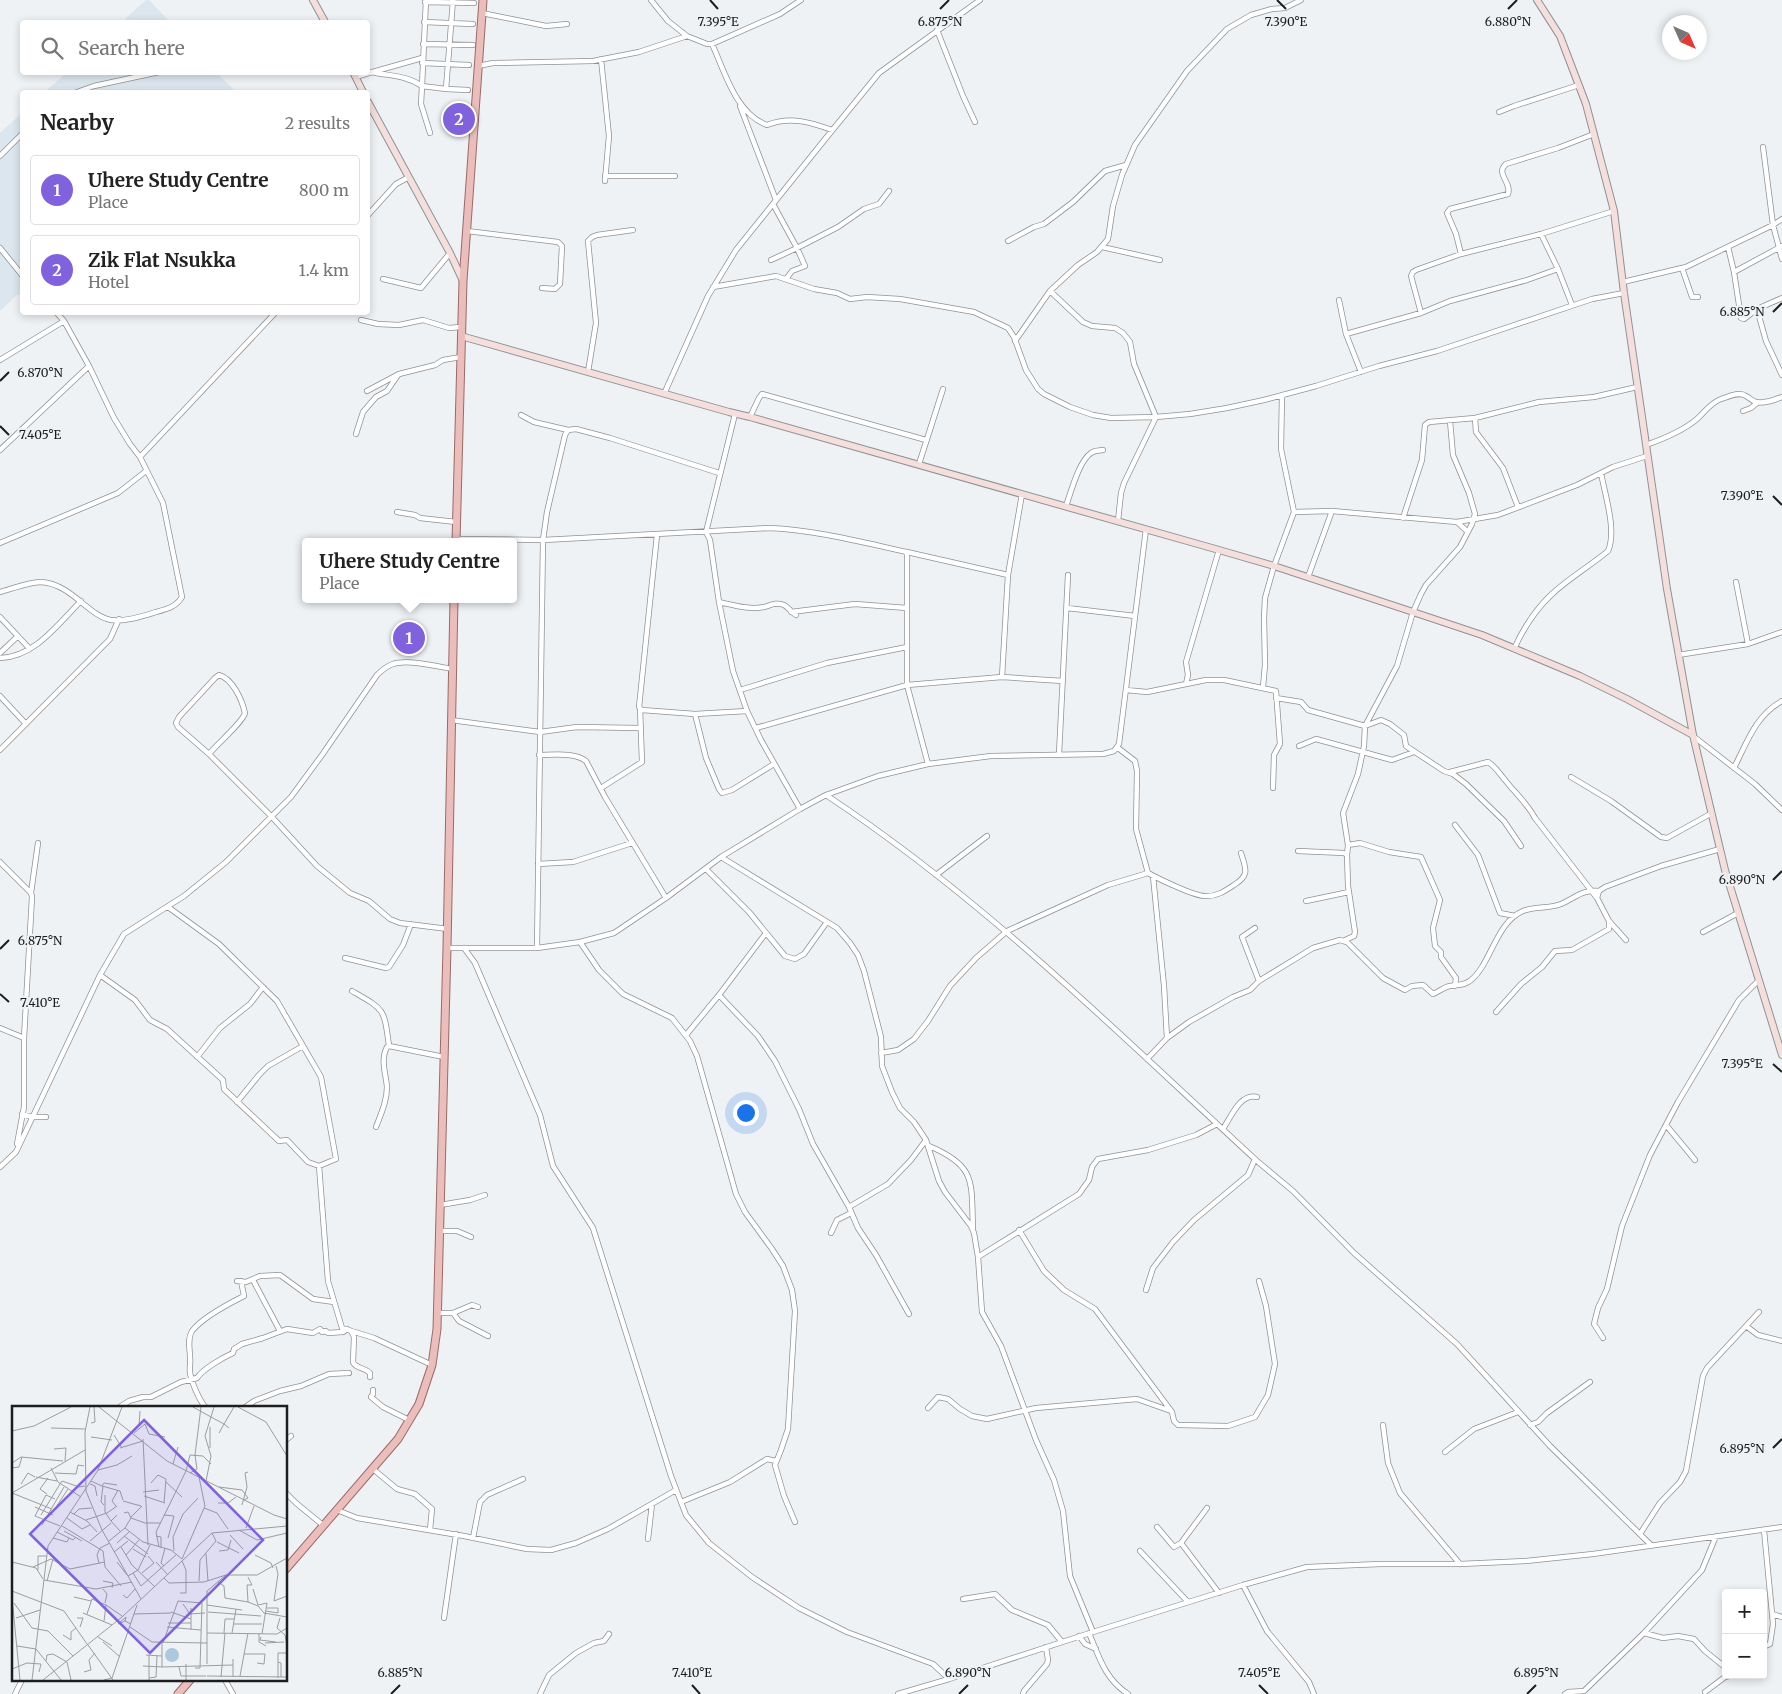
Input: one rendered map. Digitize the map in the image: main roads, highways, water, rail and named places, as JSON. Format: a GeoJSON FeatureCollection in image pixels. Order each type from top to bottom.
{"type":"FeatureCollection","features":[{"type":"Feature","properties":{"kind":"main road"},"geometry":{"type":"LineString","coordinates":[[456,538],[463,282],[483,0]]}},
{"type":"Feature","properties":{"kind":"main road"},"geometry":{"type":"LineString","coordinates":[[288,1567],[398,1439],[418,1404],[432,1365],[438,1313],[454,603]]}},
{"type":"Feature","properties":{"kind":"main road"},"geometry":{"type":"LineString","coordinates":[[178,1694],[188,1682]]}},
{"type":"Feature","properties":{"kind":"place","name":"Zik Flat Nsukka"},"geometry":{"type":"Point","coordinates":[459,119]}},
{"type":"Feature","properties":{"kind":"place","name":"Uhere Study Centre"},"geometry":{"type":"Point","coordinates":[409,638]}}]}
